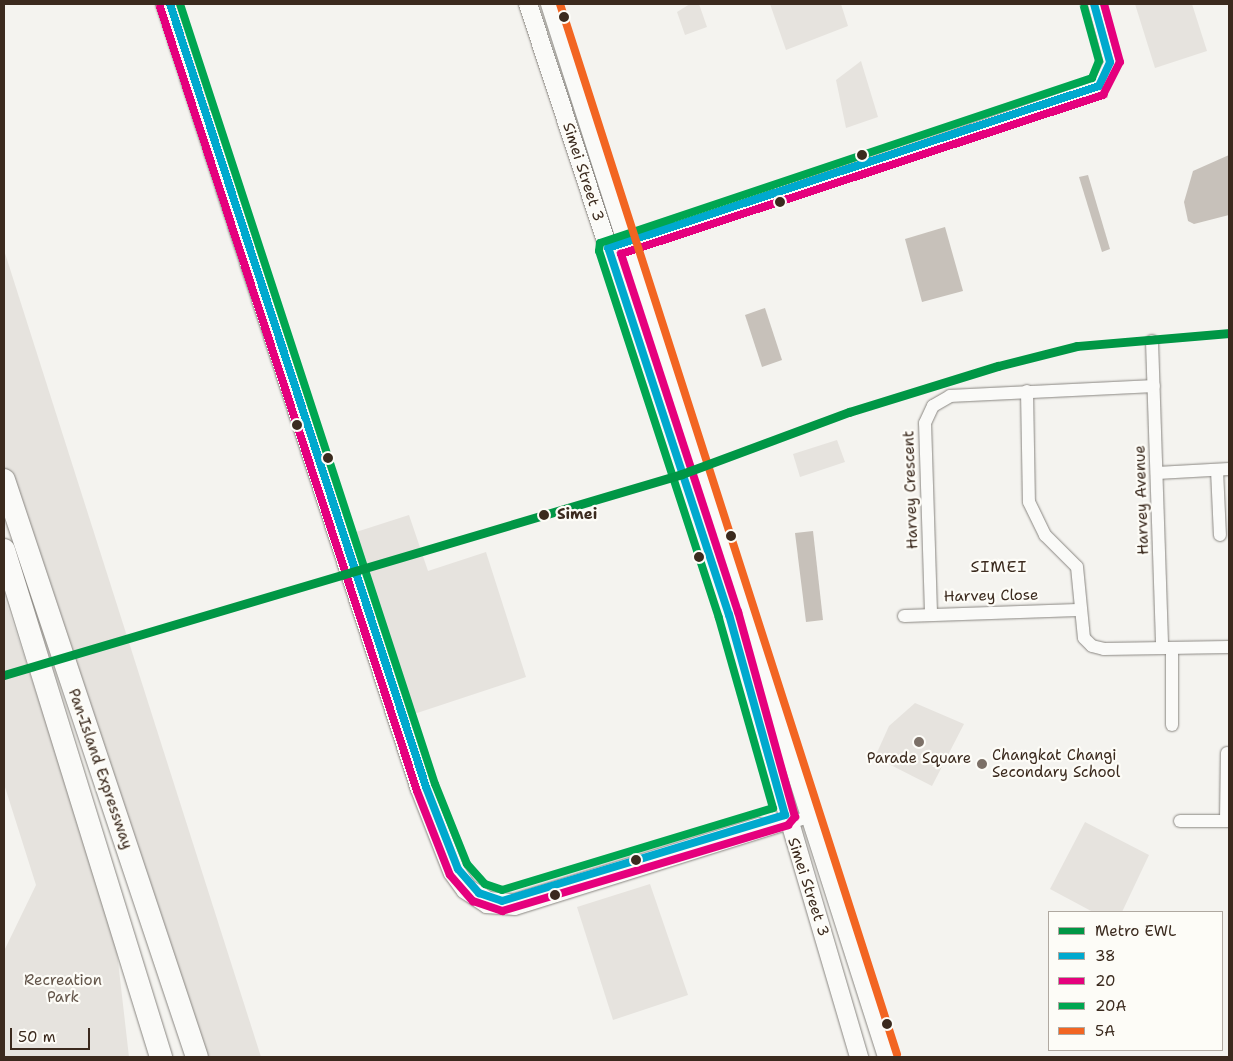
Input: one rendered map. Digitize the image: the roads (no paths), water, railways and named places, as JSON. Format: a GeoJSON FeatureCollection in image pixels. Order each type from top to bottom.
{"type":"FeatureCollection","features":[{"type":"Feature","properties":{"kind":"highway","name":"Pan-Island Expressway"},"geometry":{"type":"LineString","coordinates":[[4,480],[197,1057]]}},
{"type":"Feature","properties":{"kind":"highway","name":"Pan-Island Expressway"},"geometry":{"type":"LineString","coordinates":[[4,550],[127,957],[161,1057]]}},
{"type":"Feature","properties":{"kind":"highway"},"geometry":{"type":"LineString","coordinates":[[127,957],[143,1057]]}},
{"type":"Feature","properties":{"kind":"main road","name":"Simei Street 3"},"geometry":{"type":"LineString","coordinates":[[528,4],[729,615],[786,820],[859,1057]]}},
{"type":"Feature","properties":{"kind":"main road","name":"Simei Street 3"},"geometry":{"type":"LineString","coordinates":[[550,4],[887,1057]]}},
{"type":"Feature","properties":{"kind":"street"},"geometry":{"type":"LineString","coordinates":[[162,4],[417,790],[450,874],[463,892],[486,907],[516,910],[809,812]]}},
{"type":"Feature","properties":{"kind":"street"},"geometry":{"type":"LineString","coordinates":[[170,4],[426,787],[458,869],[470,886],[489,898],[514,900],[786,820]]}},
{"type":"Feature","properties":{"kind":"street"},"geometry":{"type":"LineString","coordinates":[[608,248],[1099,86],[1110,62],[1094,4]]}},
{"type":"Feature","properties":{"kind":"street","name":"Harvey Avenue"},"geometry":{"type":"LineString","coordinates":[[1152,341],[1157,473],[1172,725]]}},
{"type":"Feature","properties":{"kind":"street","name":"Harvey Crescent"},"geometry":{"type":"LineString","coordinates":[[931,613],[927,413],[950,396],[1154,386]]}},
{"type":"Feature","properties":{"kind":"street"},"geometry":{"type":"LineString","coordinates":[[1027,391],[1029,502],[1045,535],[1077,567],[1079,610],[1084,638],[1092,646],[1167,649],[1229,647]]}},
{"type":"Feature","properties":{"kind":"street"},"geometry":{"type":"LineString","coordinates":[[1157,473],[1223,470],[1220,535]]}},
{"type":"Feature","properties":{"kind":"street","name":"Harvey Close"},"geometry":{"type":"LineString","coordinates":[[904,616],[931,613],[1079,610]]}},
{"type":"Feature","properties":{"kind":"street"},"geometry":{"type":"LineString","coordinates":[[1180,821],[1227,821],[1227,753]]}},
{"type":"Feature","properties":{"kind":"metro line","name":"EWL"},"geometry":{"type":"LineString","coordinates":[[4,675],[682,474],[849,412],[998,366],[1077,346],[1229,333]]}},
{"type":"Feature","properties":{"kind":"place","name":"Simei"},"geometry":{"type":"Point","coordinates":[544,515]}},
{"type":"Feature","properties":{"kind":"place","name":"Parade Square"},"geometry":{"type":"Point","coordinates":[919,742]}},
{"type":"Feature","properties":{"kind":"place","name":"Changkat Changi Secondary School"},"geometry":{"type":"Point","coordinates":[982,764]}},
{"type":"Feature","properties":{"kind":"district","name":"SIMEI"},"geometry":{"type":"Point","coordinates":[999,567]}},
{"type":"Feature","properties":{"kind":"park label","name":"Recreation Park"},"geometry":{"type":"Point","coordinates":[63,988]}}]}
